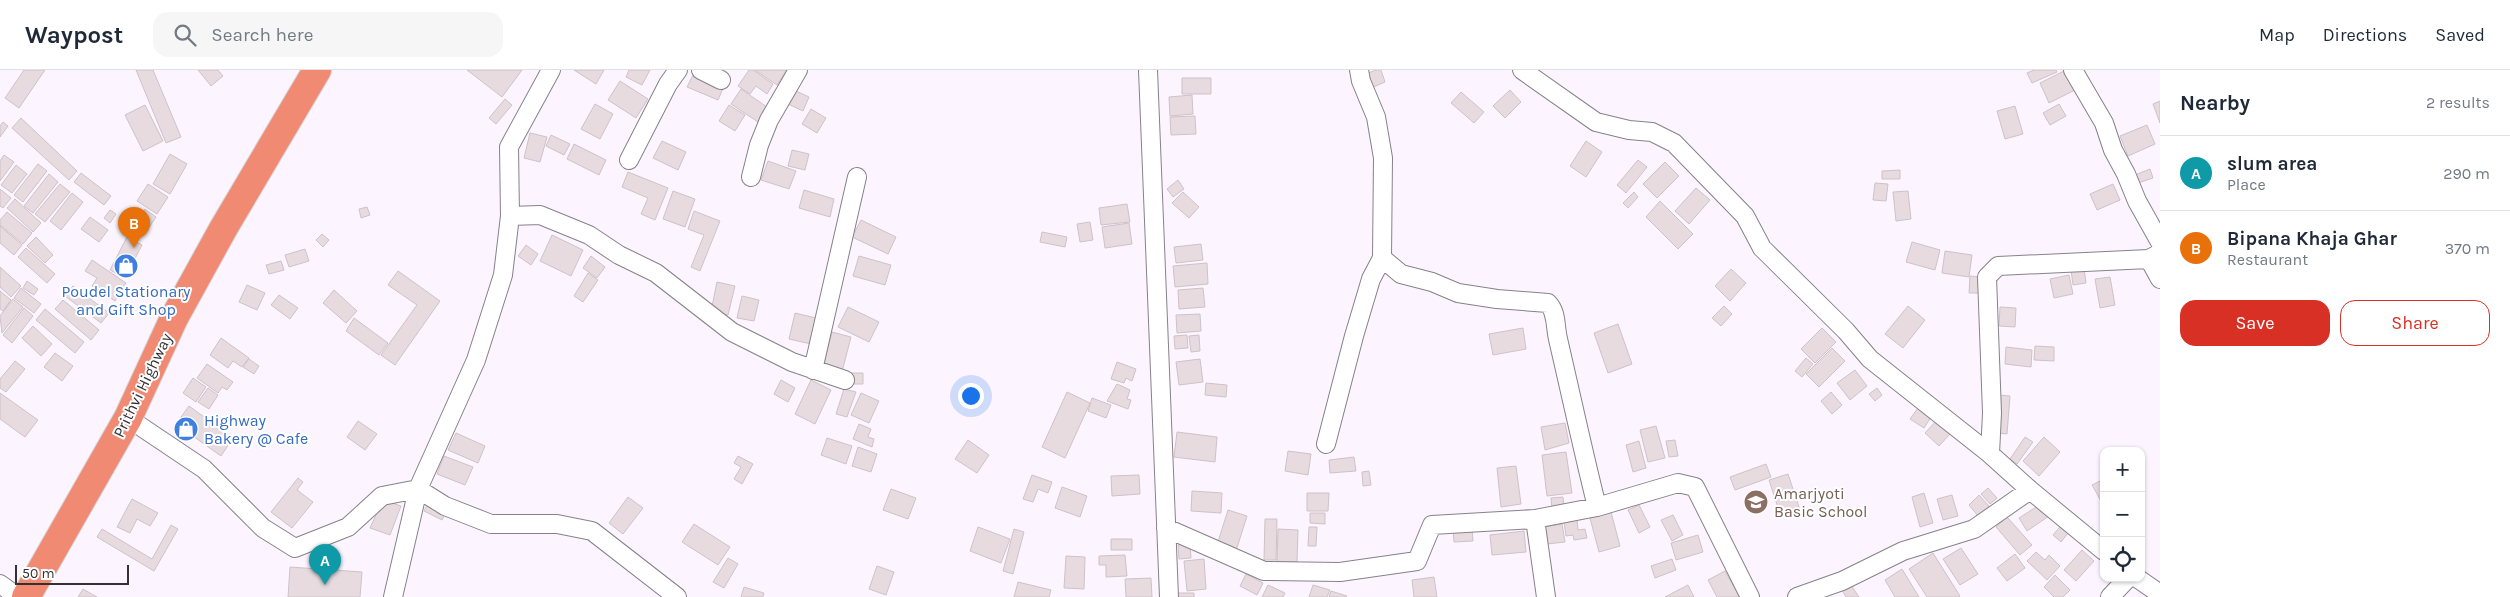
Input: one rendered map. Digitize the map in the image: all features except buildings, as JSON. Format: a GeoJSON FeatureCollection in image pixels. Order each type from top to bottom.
{"type":"FeatureCollection","features":[{"type":"Feature","properties":{"kind":"highway","name":"Prithvi Highway"},"geometry":{"type":"LineString","coordinates":[[26,597],[128,418],[178,310],[228,220],[317,70]]}},
{"type":"Feature","properties":{"kind":"street"},"geometry":{"type":"LineString","coordinates":[[393,597],[418,489],[476,360],[503,275],[510,216],[508,147],[550,70]]}},
{"type":"Feature","properties":{"kind":"street"},"geometry":{"type":"LineString","coordinates":[[628,160],[668,84],[678,70]]}},
{"type":"Feature","properties":{"kind":"street"},"geometry":{"type":"LineString","coordinates":[[701,70],[721,80]]}},
{"type":"Feature","properties":{"kind":"street"},"geometry":{"type":"LineString","coordinates":[[751,177],[758,145],[769,120],[798,70]]}},
{"type":"Feature","properties":{"kind":"street"},"geometry":{"type":"LineString","coordinates":[[1148,70],[1169,597]]}},
{"type":"Feature","properties":{"kind":"street"},"geometry":{"type":"LineString","coordinates":[[1326,444],[1371,279],[1382,258],[1383,158],[1376,117],[1361,81],[1359,70]]}},
{"type":"Feature","properties":{"kind":"street"},"geometry":{"type":"LineString","coordinates":[[1522,70],[1596,122],[1629,130],[1652,132],[1674,142],[1745,216],[1762,248],[1846,331],[1870,359],[1990,454],[2100,548]]}},
{"type":"Feature","properties":{"kind":"street"},"geometry":{"type":"LineString","coordinates":[[2073,70],[2104,123],[2113,150],[2126,174],[2137,201],[2160,242]]}},
{"type":"Feature","properties":{"kind":"street"},"geometry":{"type":"LineString","coordinates":[[813,370],[857,177]]}},
{"type":"Feature","properties":{"kind":"street"},"geometry":{"type":"LineString","coordinates":[[510,216],[540,215],[589,235],[619,255],[656,273],[732,332],[792,362],[845,380]]}},
{"type":"Feature","properties":{"kind":"street"},"geometry":{"type":"LineString","coordinates":[[1990,454],[1992,413],[1987,277],[1998,266],[2154,256],[2160,279]]}},
{"type":"Feature","properties":{"kind":"street"},"geometry":{"type":"LineString","coordinates":[[1382,258],[1401,274],[1432,282],[1458,293],[1497,299],[1548,303],[1553,308],[1556,334],[1597,507]]}},
{"type":"Feature","properties":{"kind":"street"},"geometry":{"type":"LineString","coordinates":[[128,418],[204,469],[264,528],[295,548],[348,528],[382,496],[418,489],[445,506],[491,524],[557,524],[592,531],[677,597]]}},
{"type":"Feature","properties":{"kind":"street"},"geometry":{"type":"LineString","coordinates":[[1166,528],[1264,571],[1340,572],[1417,561],[1432,525],[1535,519],[1597,507],[1678,483],[1695,487],[1750,597]]}},
{"type":"Feature","properties":{"kind":"street"},"geometry":{"type":"LineString","coordinates":[[1797,597],[1842,581],[1903,551],[1974,529],[2030,490]]}},
{"type":"Feature","properties":{"kind":"street"},"geometry":{"type":"LineString","coordinates":[[1535,519],[1546,597]]}},
{"type":"Feature","properties":{"kind":"street"},"geometry":{"type":"LineString","coordinates":[[2110,597],[2124,582]]}},
{"type":"Feature","properties":{"kind":"street"},"geometry":{"type":"LineString","coordinates":[[2143,582],[2160,594]]}},
{"type":"Feature","properties":{"kind":"street"},"geometry":{"type":"LineString","coordinates":[[0,584],[18,597]]}},
{"type":"Feature","properties":{"kind":"place","name":"Bipana Khaja Ghar"},"geometry":{"type":"Point","coordinates":[134,248]}},
{"type":"Feature","properties":{"kind":"place","name":"Poudel Stationary and Gift Shop"},"geometry":{"type":"Point","coordinates":[126,266]}},
{"type":"Feature","properties":{"kind":"place","name":"Highway Bakery @ Cafe"},"geometry":{"type":"Point","coordinates":[186,429]}},
{"type":"Feature","properties":{"kind":"place","name":"Amarjyoti Basic School"},"geometry":{"type":"Point","coordinates":[1756,502]}},
{"type":"Feature","properties":{"kind":"place","name":"slum area"},"geometry":{"type":"Point","coordinates":[325,585]}}]}
